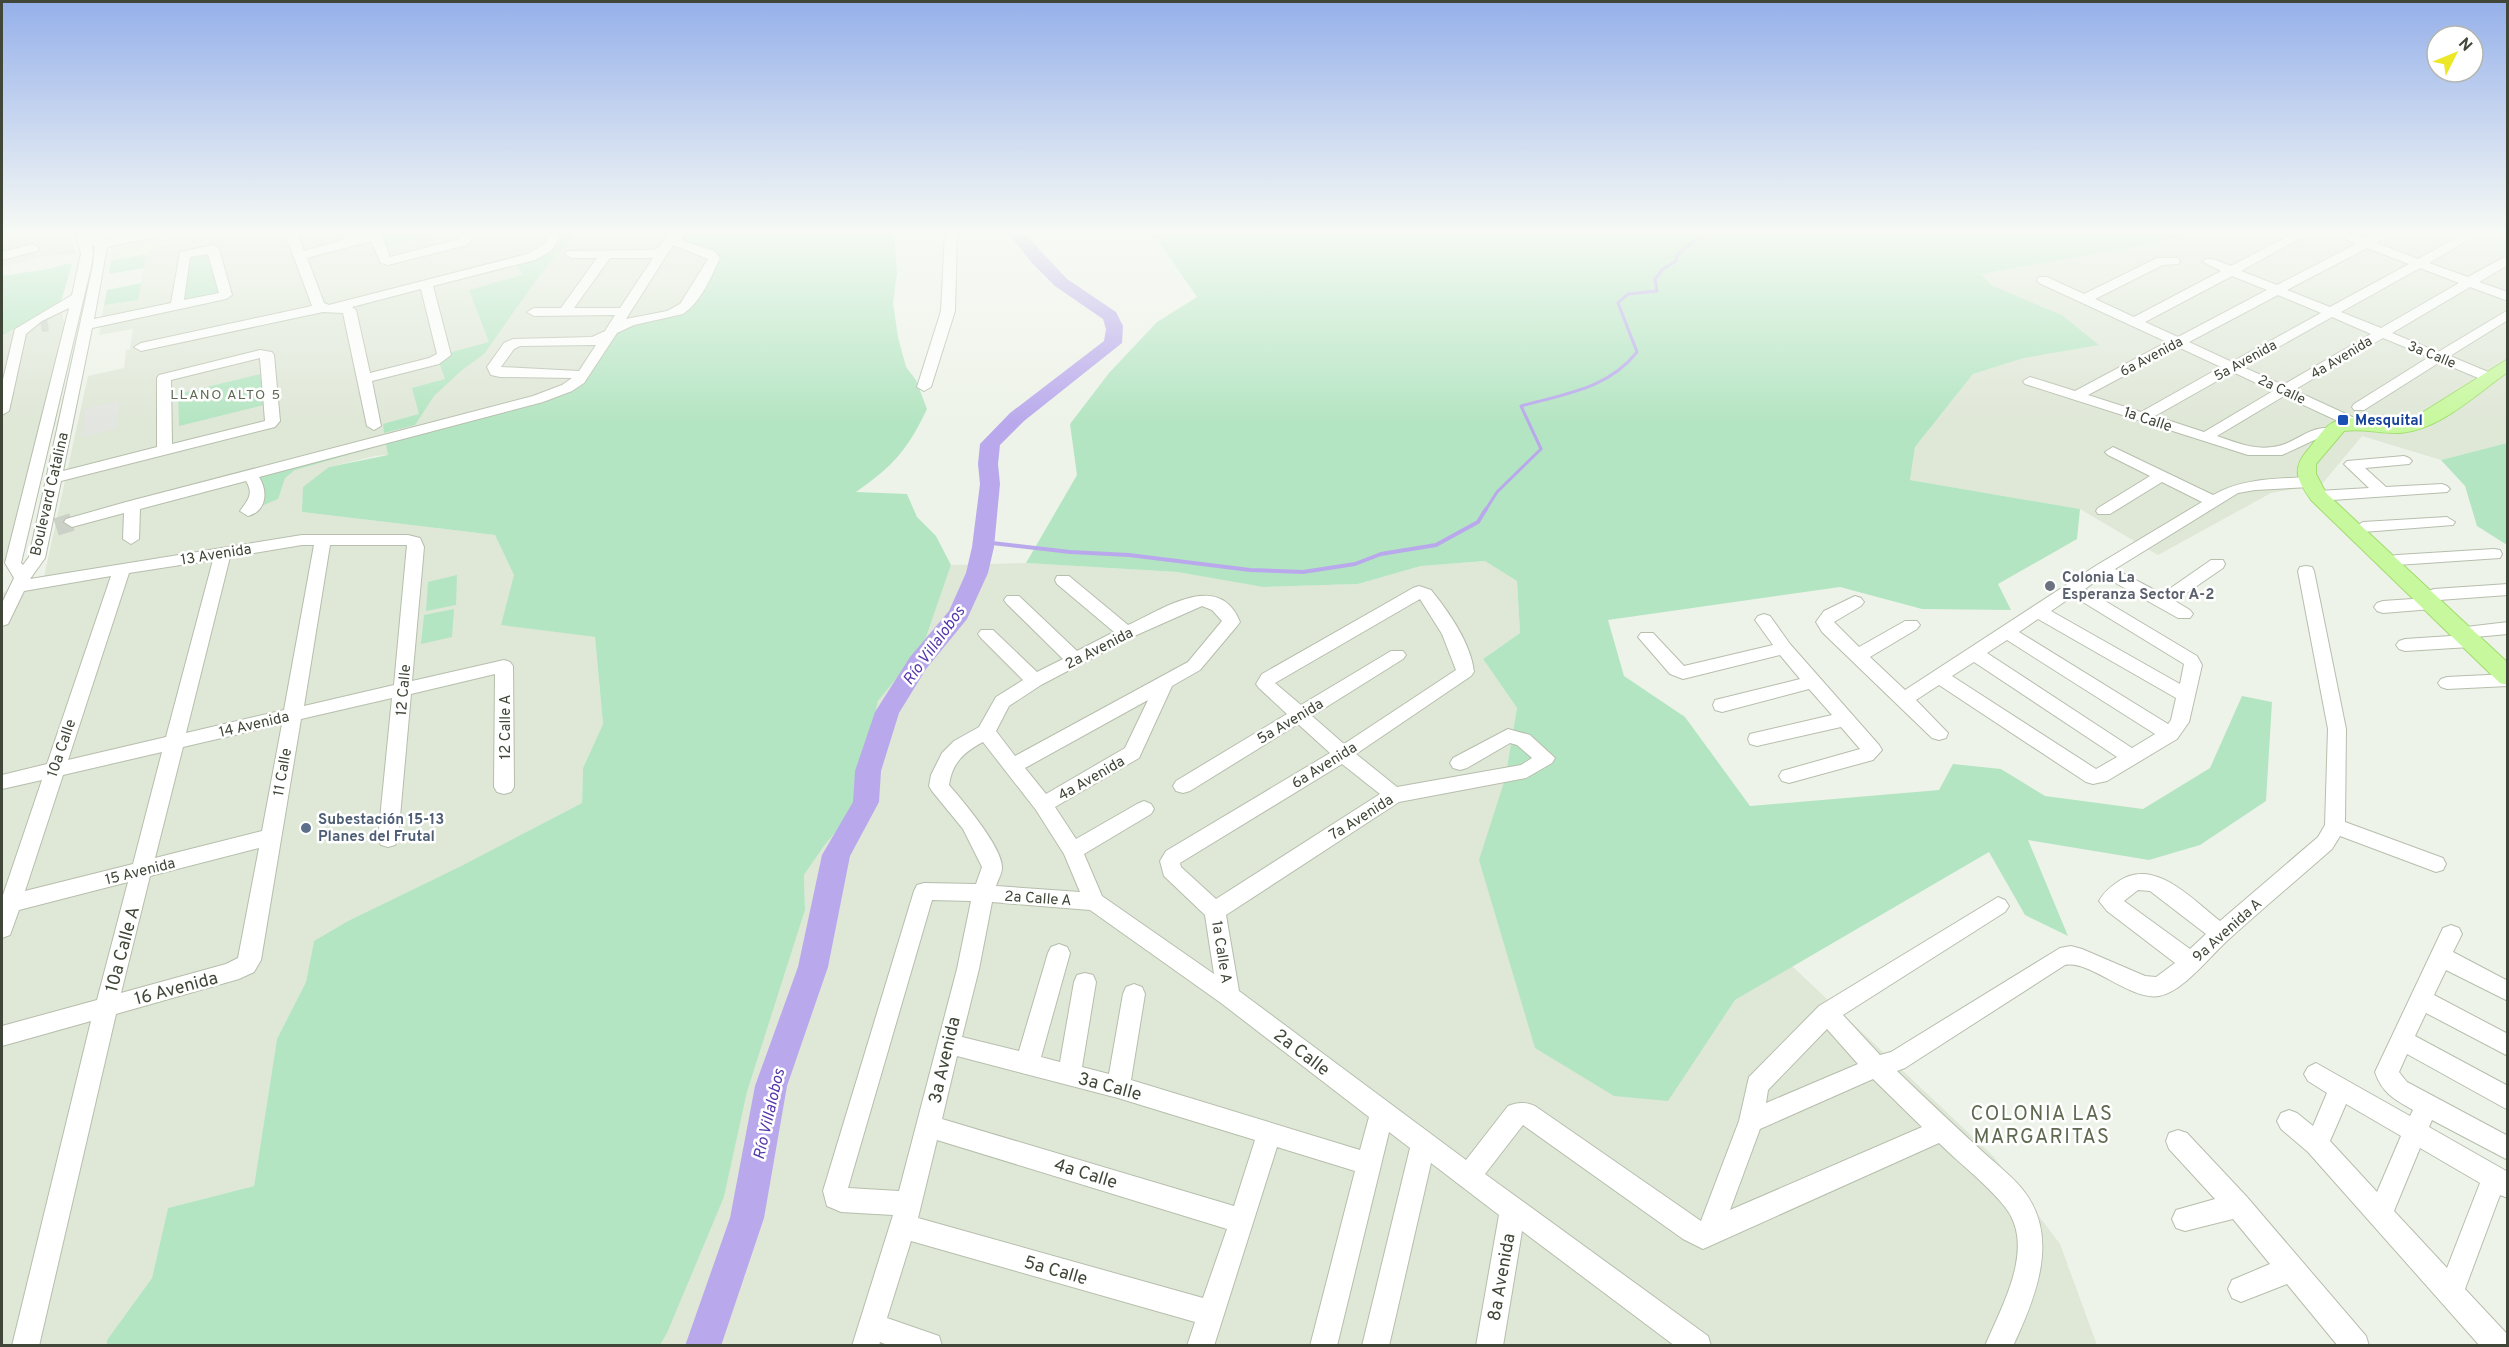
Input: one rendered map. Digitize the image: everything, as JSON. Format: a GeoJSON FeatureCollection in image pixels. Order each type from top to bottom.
{"type":"FeatureCollection","features":[{"type":"Feature","properties":{"kind":"main road"},"geometry":{"type":"LineString","coordinates":[[2508,364],[2429,417],[2413,425],[2400,427],[2357,416],[2333,432],[2307,463],[2306,470],[2319,491],[2471,636],[2508,679]]}},
{"type":"Feature","properties":{"kind":"main road"},"geometry":{"type":"LineString","coordinates":[[2319,491],[2363,527],[2433,599]]}},
{"type":"Feature","properties":{"kind":"main road"},"geometry":{"type":"LineString","coordinates":[[2471,636],[2507,665]]}},
{"type":"Feature","properties":{"kind":"street","name":"Boulevard Catalina"},"geometry":{"type":"LineString","coordinates":[[20,582],[13,563],[50,322],[72,296]]}},
{"type":"Feature","properties":{"kind":"street"},"geometry":{"type":"LineString","coordinates":[[177,306],[178,296]]}},
{"type":"Feature","properties":{"kind":"street"},"geometry":{"type":"LineString","coordinates":[[2,411],[3,390],[20,332],[50,322],[177,306],[222,296]]}},
{"type":"Feature","properties":{"kind":"street"},"geometry":{"type":"LineString","coordinates":[[314,296],[318,305],[349,310],[374,426]]}},
{"type":"Feature","properties":{"kind":"street"},"geometry":{"type":"LineString","coordinates":[[141,347],[378,296]]}},
{"type":"Feature","properties":{"kind":"street"},"geometry":{"type":"LineString","coordinates":[[364,379],[434,361],[444,355],[429,296]]}},
{"type":"Feature","properties":{"kind":"street"},"geometry":{"type":"LineString","coordinates":[[565,311],[576,296]]}},
{"type":"Feature","properties":{"kind":"street"},"geometry":{"type":"LineString","coordinates":[[60,523],[558,393],[579,380],[634,296]]}},
{"type":"Feature","properties":{"kind":"street"},"geometry":{"type":"LineString","coordinates":[[579,380],[579,376],[572,373],[500,373],[496,372],[494,367],[509,346],[519,342],[594,341],[624,324],[678,310],[686,305],[691,296]]}},
{"type":"Feature","properties":{"kind":"street"},"geometry":{"type":"LineString","coordinates":[[924,387],[948,311],[949,296]]}},
{"type":"Feature","properties":{"kind":"street","name":"2a Calle"},"geometry":{"type":"LineString","coordinates":[[2078,296],[2285,390],[2357,416]]}},
{"type":"Feature","properties":{"kind":"street"},"geometry":{"type":"LineString","coordinates":[[2085,299],[2091,296]]}},
{"type":"Feature","properties":{"kind":"street"},"geometry":{"type":"LineString","coordinates":[[2135,322],[2183,296]]}},
{"type":"Feature","properties":{"kind":"street","name":"6a Avenida"},"geometry":{"type":"LineString","coordinates":[[2075,396],[2267,296]]}},
{"type":"Feature","properties":{"kind":"street","name":"3a Calle"},"geometry":{"type":"LineString","coordinates":[[2288,296],[2488,377]]}},
{"type":"Feature","properties":{"kind":"street","name":"5a Avenida"},"geometry":{"type":"LineString","coordinates":[[2142,417],[2361,296]]}},
{"type":"Feature","properties":{"kind":"street","name":"4a Avenida"},"geometry":{"type":"LineString","coordinates":[[2205,437],[2444,296]]}},
{"type":"Feature","properties":{"kind":"street","name":"Boulevard Catalina"},"geometry":{"type":"LineString","coordinates":[[20,582],[60,523],[53,478],[50,322],[78,297]]}},
{"type":"Feature","properties":{"kind":"street"},"geometry":{"type":"LineString","coordinates":[[50,322],[78,297]]}},
{"type":"Feature","properties":{"kind":"street"},"geometry":{"type":"LineString","coordinates":[[534,312],[618,311],[622,315]]}},
{"type":"Feature","properties":{"kind":"street"},"geometry":{"type":"LineString","coordinates":[[2357,416],[2439,357],[2508,314]]}},
{"type":"Feature","properties":{"kind":"street"},"geometry":{"type":"LineString","coordinates":[[2,355],[18,345]]}},
{"type":"Feature","properties":{"kind":"street"},"geometry":{"type":"LineString","coordinates":[[53,478],[262,428],[272,423],[267,355],[260,354],[164,378],[165,450]]}},
{"type":"Feature","properties":{"kind":"street","name":"1a Calle"},"geometry":{"type":"LineString","coordinates":[[2030,381],[2246,450],[2266,453],[2281,450],[2324,430],[2333,432]]}},
{"type":"Feature","properties":{"kind":"street"},"geometry":{"type":"LineString","coordinates":[[2113,452],[2214,502]]}},
{"type":"Feature","properties":{"kind":"street"},"geometry":{"type":"LineString","coordinates":[[2382,492],[2352,464],[2404,461]]}},
{"type":"Feature","properties":{"kind":"street"},"geometry":{"type":"LineString","coordinates":[[248,511],[255,505],[259,494],[257,485],[249,475]]}},
{"type":"Feature","properties":{"kind":"street"},"geometry":{"type":"LineString","coordinates":[[2104,511],[2161,476]]}},
{"type":"Feature","properties":{"kind":"street"},"geometry":{"type":"LineString","coordinates":[[1904,699],[2103,569],[2242,487],[2382,492],[2442,489]]}},
{"type":"Feature","properties":{"kind":"street"},"geometry":{"type":"LineString","coordinates":[[131,539],[132,505]]}},
{"type":"Feature","properties":{"kind":"street"},"geometry":{"type":"LineString","coordinates":[[2363,527],[2447,522]]}},
{"type":"Feature","properties":{"kind":"street","name":"13 Avenida"},"geometry":{"type":"LineString","coordinates":[[20,582],[223,554],[307,539],[323,541],[408,540],[414,542]]}},
{"type":"Feature","properties":{"kind":"street","name":"11 Calle"},"geometry":{"type":"LineString","coordinates":[[246,965],[251,958],[270,837],[323,541]]}},
{"type":"Feature","properties":{"kind":"street","name":"12 Calle"},"geometry":{"type":"LineString","coordinates":[[388,839],[416,547],[414,542]]}},
{"type":"Feature","properties":{"kind":"street","name":"10a Calle A"},"geometry":{"type":"LineString","coordinates":[[25,1346],[106,1007],[223,554]]}},
{"type":"Feature","properties":{"kind":"street"},"geometry":{"type":"LineString","coordinates":[[2397,560],[2494,554]]}},
{"type":"Feature","properties":{"kind":"street"},"geometry":{"type":"LineString","coordinates":[[2162,602],[2217,564]]}},
{"type":"Feature","properties":{"kind":"street","name":"10a Calle"},"geometry":{"type":"LineString","coordinates":[[2,929],[53,770],[122,569]]}},
{"type":"Feature","properties":{"kind":"street"},"geometry":{"type":"LineString","coordinates":[[2103,569],[2184,614]]}},
{"type":"Feature","properties":{"kind":"street"},"geometry":{"type":"LineString","coordinates":[[2306,571],[2337,729],[2335,826],[2436,864]]}},
{"type":"Feature","properties":{"kind":"street"},"geometry":{"type":"LineString","coordinates":[[1064,580],[1126,633]]}},
{"type":"Feature","properties":{"kind":"street"},"geometry":{"type":"LineString","coordinates":[[2,620],[20,582]]}},
{"type":"Feature","properties":{"kind":"street"},"geometry":{"type":"LineString","coordinates":[[1940,677],[2093,777],[2100,776],[2170,734],[2180,722],[2193,665],[2192,660],[2073,589]]}},
{"type":"Feature","properties":{"kind":"street"},"geometry":{"type":"LineString","coordinates":[[2383,607],[2508,589]]}},
{"type":"Feature","properties":{"kind":"street","name":"6a Avenida"},"geometry":{"type":"LineString","coordinates":[[1173,857],[1343,754],[1462,675],[1466,670],[1465,666],[1427,595],[1414,593],[1268,678],[1266,687],[1300,716]]}},
{"type":"Feature","properties":{"kind":"street"},"geometry":{"type":"LineString","coordinates":[[1013,600],[1075,660]]}},
{"type":"Feature","properties":{"kind":"street","name":"2a Avenida"},"geometry":{"type":"LineString","coordinates":[[987,732],[1002,702],[1035,681],[1126,633],[1199,600],[1211,601],[1228,615],[1229,626],[1202,660],[1165,681]]}},
{"type":"Feature","properties":{"kind":"street"},"geometry":{"type":"LineString","coordinates":[[1855,602],[1830,615],[1825,622],[1828,628],[1939,733]]}},
{"type":"Feature","properties":{"kind":"street"},"geometry":{"type":"LineString","coordinates":[[2039,612],[2185,696]]}},
{"type":"Feature","properties":{"kind":"street"},"geometry":{"type":"LineString","coordinates":[[1764,620],[1784,648],[1871,747],[1870,752],[1789,776]]}},
{"type":"Feature","properties":{"kind":"street"},"geometry":{"type":"LineString","coordinates":[[1858,656],[1911,625]]}},
{"type":"Feature","properties":{"kind":"street"},"geometry":{"type":"LineString","coordinates":[[2405,645],[2471,636],[2508,628]]}},
{"type":"Feature","properties":{"kind":"street"},"geometry":{"type":"LineString","coordinates":[[987,633],[1035,681]]}},
{"type":"Feature","properties":{"kind":"street"},"geometry":{"type":"LineString","coordinates":[[2008,633],[2170,734]]}},
{"type":"Feature","properties":{"kind":"street"},"geometry":{"type":"LineString","coordinates":[[1647,637],[1676,670],[1683,673],[1784,648]]}},
{"type":"Feature","properties":{"kind":"street"},"geometry":{"type":"LineString","coordinates":[[1973,653],[2132,757]]}},
{"type":"Feature","properties":{"kind":"street","name":"5a Avenida"},"geometry":{"type":"LineString","coordinates":[[1182,786],[1398,655]]}},
{"type":"Feature","properties":{"kind":"street","name":"14 Avenida"},"geometry":{"type":"LineString","coordinates":[[2,782],[505,666]]}},
{"type":"Feature","properties":{"kind":"street","name":"12 Calle A"},"geometry":{"type":"LineString","coordinates":[[504,787],[505,666]]}},
{"type":"Feature","properties":{"kind":"street"},"geometry":{"type":"LineString","coordinates":[[2447,683],[2508,679]]}},
{"type":"Feature","properties":{"kind":"street"},"geometry":{"type":"LineString","coordinates":[[1014,765],[1165,681]]}},
{"type":"Feature","properties":{"kind":"street","name":"4a Avenida"},"geometry":{"type":"LineString","coordinates":[[1043,805],[1132,753],[1165,681]]}},
{"type":"Feature","properties":{"kind":"street"},"geometry":{"type":"LineString","coordinates":[[1722,705],[1813,682]]}},
{"type":"Feature","properties":{"kind":"street"},"geometry":{"type":"LineString","coordinates":[[1300,716],[1394,795]]}},
{"type":"Feature","properties":{"kind":"street"},"geometry":{"type":"LineString","coordinates":[[1757,739],[1845,719]]}},
{"type":"Feature","properties":{"kind":"street"},"geometry":{"type":"LineString","coordinates":[[987,732],[1043,805],[1073,851],[1094,902]]}},
{"type":"Feature","properties":{"kind":"street","name":"3a Avenida"},"geometry":{"type":"LineString","coordinates":[[868,1335],[906,1215],[949,1044],[983,893],[992,867],[989,857],[970,825],[939,786],[940,777],[950,754],[958,746],[987,732]]}},
{"type":"Feature","properties":{"kind":"street","name":"7a Avenida"},"geometry":{"type":"LineString","coordinates":[[1215,911],[1394,795],[1526,771],[1545,758],[1517,737],[1508,736],[1460,763]]}},
{"type":"Feature","properties":{"kind":"street"},"geometry":{"type":"LineString","coordinates":[[1073,851],[1144,809]]}},
{"type":"Feature","properties":{"kind":"street","name":"9a Avenida A"},"geometry":{"type":"LineString","coordinates":[[1876,1067],[1897,1060],[1915,1050],[2060,957],[2071,955],[2082,958],[2143,985],[2158,987],[2173,979],[2221,933],[2325,843],[2335,826]]}},
{"type":"Feature","properties":{"kind":"street","name":"15 Avenida"},"geometry":{"type":"LineString","coordinates":[[9,904],[270,837]]}},
{"type":"Feature","properties":{"kind":"street","name":"1a Calle A"},"geometry":{"type":"LineString","coordinates":[[1173,857],[1169,866],[1171,870],[1215,911],[1229,996]]}},
{"type":"Feature","properties":{"kind":"street"},"geometry":{"type":"LineString","coordinates":[[2191,962],[2114,905],[2110,901],[2112,898],[2132,883],[2148,881],[2157,885],[2221,933]]}},
{"type":"Feature","properties":{"kind":"street","name":"2a Calle A"},"geometry":{"type":"LineString","coordinates":[[906,1215],[841,1200],[836,1197],[835,1191],[924,891],[983,893],[1094,902]]}},
{"type":"Feature","properties":{"kind":"street","name":"2a Calle"},"geometry":{"type":"LineString","coordinates":[[1094,902],[1229,996],[1382,1113],[1698,1346]]}},
{"type":"Feature","properties":{"kind":"street"},"geometry":{"type":"LineString","coordinates":[[1469,1175],[1516,1114],[1527,1114],[1692,1230],[1704,1236],[1708,1235],[1751,1121],[1757,1085],[1827,1013],[1998,906]]}},
{"type":"Feature","properties":{"kind":"street"},"geometry":{"type":"LineString","coordinates":[[2451,934],[2387,1072],[2390,1081],[2399,1090],[2508,1149]]}},
{"type":"Feature","properties":{"kind":"street"},"geometry":{"type":"LineString","coordinates":[[1027,1064],[1059,953]]}},
{"type":"Feature","properties":{"kind":"street"},"geometry":{"type":"LineString","coordinates":[[2442,957],[2508,992]]}},
{"type":"Feature","properties":{"kind":"street","name":"16 Avenida"},"geometry":{"type":"LineString","coordinates":[[2,1036],[231,972],[246,965]]}},
{"type":"Feature","properties":{"kind":"street"},"geometry":{"type":"LineString","coordinates":[[1069,1075],[1085,982]]}},
{"type":"Feature","properties":{"kind":"street"},"geometry":{"type":"LineString","coordinates":[[1118,1087],[1134,994]]}},
{"type":"Feature","properties":{"kind":"street"},"geometry":{"type":"LineString","coordinates":[[2422,999],[2508,1046]]}},
{"type":"Feature","properties":{"kind":"street"},"geometry":{"type":"LineString","coordinates":[[1827,1013],[1876,1067],[2015,1198],[2027,1225],[2030,1255],[2005,1342]]}},
{"type":"Feature","properties":{"kind":"street"},"geometry":{"type":"LineString","coordinates":[[2403,1041],[2508,1099]]}},
{"type":"Feature","properties":{"kind":"street","name":"3a Calle"},"geometry":{"type":"LineString","coordinates":[[949,1044],[1118,1087],[1369,1164]]}},
{"type":"Feature","properties":{"kind":"street"},"geometry":{"type":"LineString","coordinates":[[1751,1121],[1876,1067]]}},
{"type":"Feature","properties":{"kind":"street"},"geometry":{"type":"LineString","coordinates":[[2316,1074],[2501,1182],[2451,1291]]}},
{"type":"Feature","properties":{"kind":"street"},"geometry":{"type":"LineString","coordinates":[[2317,1144],[2340,1090]]}},
{"type":"Feature","properties":{"kind":"street"},"geometry":{"type":"LineString","coordinates":[[2380,1214],[2426,1106]]}},
{"type":"Feature","properties":{"kind":"street"},"geometry":{"type":"LineString","coordinates":[[1323,1346],[1382,1113]]}},
{"type":"Feature","properties":{"kind":"street"},"geometry":{"type":"LineString","coordinates":[[2289,1121],[2317,1144],[2499,1346]]}},
{"type":"Feature","properties":{"kind":"street","name":"4a Calle"},"geometry":{"type":"LineString","coordinates":[[929,1126],[1242,1221]]}},
{"type":"Feature","properties":{"kind":"street"},"geometry":{"type":"LineString","coordinates":[[1710,1231],[1944,1129]]}},
{"type":"Feature","properties":{"kind":"street"},"geometry":{"type":"LineString","coordinates":[[1200,1346],[1269,1134]]}},
{"type":"Feature","properties":{"kind":"street"},"geometry":{"type":"LineString","coordinates":[[2178,1141],[2238,1206],[2291,1269],[2346,1343]]}},
{"type":"Feature","properties":{"kind":"street"},"geometry":{"type":"LineString","coordinates":[[1375,1346],[1423,1143]]}},
{"type":"Feature","properties":{"kind":"street"},"geometry":{"type":"LineString","coordinates":[[2185,1219],[2238,1206]]}},
{"type":"Feature","properties":{"kind":"street","name":"8a Avenida"},"geometry":{"type":"LineString","coordinates":[[1490,1345],[1513,1209]]}},
{"type":"Feature","properties":{"kind":"street","name":"5a Calle"},"geometry":{"type":"LineString","coordinates":[[906,1215],[1210,1313]]}},
{"type":"Feature","properties":{"kind":"street"},"geometry":{"type":"LineString","coordinates":[[2241,1289],[2291,1269]]}},
{"type":"Feature","properties":{"kind":"street"},"geometry":{"type":"LineString","coordinates":[[868,1335],[929,1346]]}},
{"type":"Feature","properties":{"kind":"shaded area"},"geometry":{"type":"Polygon","coordinates":[[[2,296],[63,296],[61,301],[2,336],[2,296]]]}},
{"type":"Feature","properties":{"kind":"shaded area"},"geometry":{"type":"Polygon","coordinates":[[[106,296],[139,296],[138,300],[104,305],[106,296]]]}},
{"type":"Feature","properties":{"kind":"shaded area"},"geometry":{"type":"Polygon","coordinates":[[[139,296],[694,296],[634,364],[450,449],[375,456],[329,467],[302,512],[495,535],[515,575],[502,625],[595,637],[603,724],[583,768],[582,803],[346,922],[314,941],[306,982],[277,1039],[254,1186],[168,1208],[152,1278],[107,1340],[107,1345],[2,1346],[2,593],[44,577],[88,376],[124,368],[126,350],[130,349],[133,329],[99,335],[104,305],[138,299],[139,296]]]}},
{"type":"Feature","properties":{"kind":"shaded area"},"geometry":{"type":"Polygon","coordinates":[[[185,296],[210,296],[185,300],[185,296]]]}},
{"type":"Feature","properties":{"kind":"shaded area"},"geometry":{"type":"Polygon","coordinates":[[[471,296],[525,296],[484,354],[462,370],[434,396],[415,425],[384,433],[383,424],[419,414],[412,388],[445,379],[439,362],[452,352],[489,342],[471,296]]]}},
{"type":"Feature","properties":{"kind":"shaded area"},"geometry":{"type":"Polygon","coordinates":[[[693,296],[894,296],[898,337],[906,367],[916,380],[927,409],[913,436],[898,457],[856,492],[907,494],[917,517],[936,536],[951,565],[923,646],[878,701],[853,811],[804,875],[805,910],[747,1092],[724,1197],[667,1333],[660,1345],[107,1346],[107,1340],[152,1278],[168,1208],[254,1186],[277,1039],[306,982],[314,941],[346,922],[582,803],[583,768],[603,724],[595,637],[501,625],[514,575],[495,535],[302,512],[303,487],[329,467],[388,455],[386,444],[295,470],[285,478],[278,499],[259,507],[264,490],[260,476],[538,403],[572,391],[622,328],[683,311],[693,296]]]}},
{"type":"Feature","properties":{"kind":"shaded area"},"geometry":{"type":"Polygon","coordinates":[[[2016,296],[2507,296],[2507,443],[2441,460],[2362,436],[2322,484],[2271,493],[2158,555],[2080,509],[1910,480],[1915,447],[1973,374],[2024,358],[2062,315],[2016,296]]]}},
{"type":"Feature","properties":{"kind":"shaded area"},"geometry":{"type":"Polygon","coordinates":[[[2016,296],[2062,315],[2099,345],[2024,358],[1973,374],[1915,447],[1910,480],[2080,509],[2077,539],[1998,584],[2011,610],[1922,609],[1840,587],[1608,620],[1624,676],[1685,717],[1750,806],[1939,790],[1953,764],[2001,769],[2045,796],[2143,809],[2210,768],[2242,696],[2272,702],[2266,801],[2200,845],[2149,860],[2028,840],[2068,936],[2025,915],[1989,852],[1735,1000],[1668,1101],[1614,1096],[1535,1048],[1479,860],[1505,779],[1517,708],[1483,659],[1520,633],[1517,581],[1485,561],[1421,566],[1358,584],[1263,587],[1177,572],[1026,563],[1077,475],[1070,424],[1109,373],[1157,322],[1197,297],[2016,296]]]}},
{"type":"Feature","properties":{"kind":"shaded area"},"geometry":{"type":"Polygon","coordinates":[[[61,301],[64,323],[6,562],[2,563],[2,336],[61,301]]]}},
{"type":"Feature","properties":{"kind":"shaded area"},"geometry":{"type":"Polygon","coordinates":[[[260,374],[264,405],[179,426],[178,394],[260,374]]]}},
{"type":"Feature","properties":{"kind":"shaded area"},"geometry":{"type":"Polygon","coordinates":[[[119,401],[117,429],[81,437],[85,409],[119,401]]]}},
{"type":"Feature","properties":{"kind":"shaded area"},"geometry":{"type":"Polygon","coordinates":[[[2508,443],[2507,545],[2477,526],[2465,486],[2441,460],[2508,443]]]}},
{"type":"Feature","properties":{"kind":"shaded area"},"geometry":{"type":"Polygon","coordinates":[[[1486,561],[1517,581],[1520,633],[1483,659],[1517,708],[1505,779],[1667,1101],[1735,1000],[1792,966],[1994,1157],[2060,1244],[2097,1345],[660,1346],[724,1197],[747,1092],[805,910],[804,875],[853,811],[878,701],[923,646],[951,565],[1026,563],[1177,572],[1263,587],[1358,584],[1421,566],[1486,561]]]}},
{"type":"Feature","properties":{"kind":"shaded area"},"geometry":{"type":"Polygon","coordinates":[[[457,575],[456,605],[426,611],[428,582],[457,575]]]}},
{"type":"Feature","properties":{"kind":"shaded area"},"geometry":{"type":"Polygon","coordinates":[[[454,609],[452,637],[421,644],[424,615],[454,609]]]}},
{"type":"Feature","properties":{"kind":"waterway","name":"Río Villalobos"},"geometry":{"type":"LineString","coordinates":[[703,1346],[747,1218],[771,1086],[813,967],[836,855],[866,802],[868,771],[887,712],[918,663],[959,614],[977,573],[983,547],[990,484],[988,464],[990,444],[1017,417],[1113,343],[1115,326],[1110,316],[1079,296]]}},
{"type":"Feature","properties":{"kind":"waterway"},"geometry":{"type":"LineString","coordinates":[[1485,511],[1497,492],[1541,449],[1521,406],[1599,382],[1613,374],[1637,352],[1618,303],[1626,296]]}},
{"type":"Feature","properties":{"kind":"waterway"},"geometry":{"type":"LineString","coordinates":[[983,542],[1070,552],[1129,555],[1250,570],[1303,572],[1355,564],[1381,554],[1436,545],[1478,522],[1486,509]]}},
{"type":"Feature","properties":{"kind":"tunnel"},"geometry":{"type":"LineString","coordinates":[[41,325],[48,324]]}},
{"type":"Feature","properties":{"kind":"tunnel"},"geometry":{"type":"LineString","coordinates":[[56,527],[72,522]]}},
{"type":"Feature","properties":{"kind":"place","name":"Mesquital"},"geometry":{"type":"Point","coordinates":[2343,420]}},
{"type":"Feature","properties":{"kind":"place","name":"Colonia La Esperanza Sector A-2"},"geometry":{"type":"Point","coordinates":[2050,586]}},
{"type":"Feature","properties":{"kind":"place","name":"Subestación 15-13 Planes del Frutal"},"geometry":{"type":"Point","coordinates":[306,828]}},
{"type":"Feature","properties":{"kind":"district","name":"LLANO ALTO 5"},"geometry":{"type":"Point","coordinates":[226,394]}},
{"type":"Feature","properties":{"kind":"district","name":"COLONIA LAS MARGARITAS"},"geometry":{"type":"Point","coordinates":[2042,1124]}}]}
